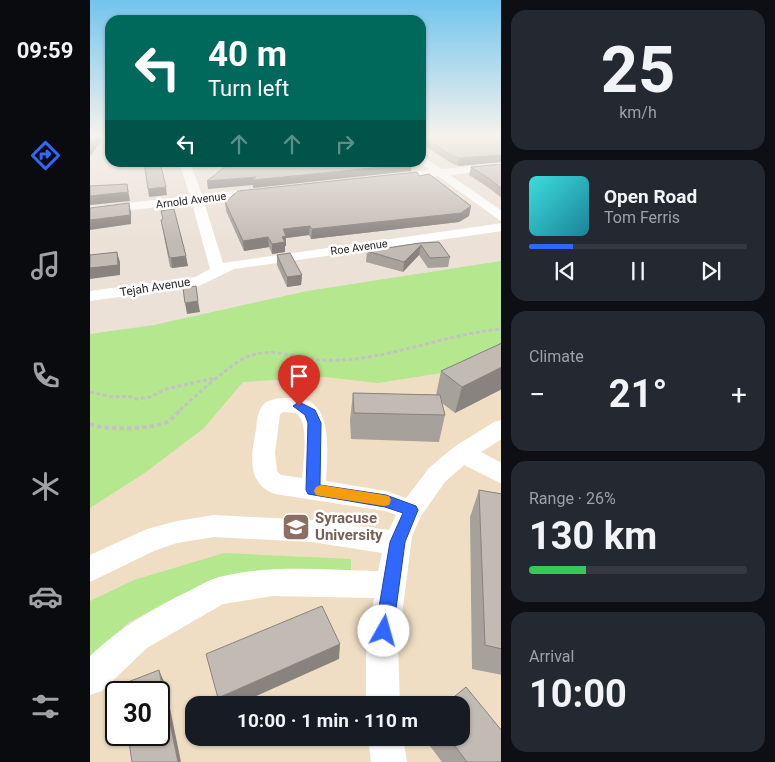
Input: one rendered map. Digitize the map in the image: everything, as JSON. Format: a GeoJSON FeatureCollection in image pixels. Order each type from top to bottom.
{"type":"FeatureCollection","features":[{"type":"Feature","properties":{"kind":"street"},"geometry":{"type":"LineString","coordinates":[[187,170],[218,270]]}},
{"type":"Feature","properties":{"kind":"street"},"geometry":{"type":"LineString","coordinates":[[435,170],[501,218]]}},
{"type":"Feature","properties":{"kind":"street"},"geometry":{"type":"LineString","coordinates":[[382,180],[470,170]]}},
{"type":"Feature","properties":{"kind":"street","name":"Arnold Avenue"},"geometry":{"type":"LineString","coordinates":[[90,212],[275,191]]}},
{"type":"Feature","properties":{"kind":"street","name":"Roe Avenue"},"geometry":{"type":"LineString","coordinates":[[218,270],[232,265],[501,227]]}},
{"type":"Feature","properties":{"kind":"street","name":"Tejah Avenue"},"geometry":{"type":"LineString","coordinates":[[90,296],[199,281],[218,270]]}},
{"type":"Feature","properties":{"kind":"street"},"geometry":{"type":"LineString","coordinates":[[383,696],[382,647],[390,586],[398,542],[411,510],[437,475],[462,453],[501,428]]}},
{"type":"Feature","properties":{"kind":"street"},"geometry":{"type":"LineString","coordinates":[[462,453],[501,475]]}},
{"type":"Feature","properties":{"kind":"street"},"geometry":{"type":"LineString","coordinates":[[313,490],[386,501],[411,510]]}},
{"type":"Feature","properties":{"kind":"street"},"geometry":{"type":"LineString","coordinates":[[90,569],[147,542],[177,532],[214,526],[312,531],[398,542]]}},
{"type":"Feature","properties":{"kind":"street"},"geometry":{"type":"LineString","coordinates":[[90,680],[110,659],[136,637],[187,607],[219,591],[273,583],[390,586]]}},
{"type":"Feature","properties":{"kind":"street"},"geometry":{"type":"LineString","coordinates":[[387,746],[389,762]]}},
{"type":"Feature","properties":{"kind":"path"},"geometry":{"type":"LineString","coordinates":[[90,424],[113,429],[167,422],[218,377],[249,356],[271,352],[322,360],[365,357],[477,331],[501,329]]}},
{"type":"Feature","properties":{"kind":"path"},"geometry":{"type":"LineString","coordinates":[[90,392],[113,397],[150,397],[166,390],[218,377]]}},
{"type":"Feature","properties":{"kind":"shaded area","name":"Syracuse University"},"geometry":{"type":"Polygon","coordinates":[[[501,285],[501,762],[90,762],[90,361],[501,285]]]}},
{"type":"Feature","properties":{"kind":"green space"},"geometry":{"type":"Polygon","coordinates":[[[501,261],[501,346],[460,370],[378,383],[325,377],[243,382],[204,428],[146,472],[90,508],[90,334],[154,325],[307,291],[501,261]]]}},
{"type":"Feature","properties":{"kind":"green space"},"geometry":{"type":"Polygon","coordinates":[[[224,553],[351,559],[351,572],[195,589],[129,622],[90,660],[90,601],[134,580],[224,553]]]}},
{"type":"Feature","properties":{"kind":"building"},"geometry":{"type":"Polygon","coordinates":[[[145,170],[162,170],[166,187],[148,189],[145,170]]]}},
{"type":"Feature","properties":{"kind":"building"},"geometry":{"type":"Polygon","coordinates":[[[221,170],[357,170],[253,180],[256,177],[207,181],[221,170]]]}},
{"type":"Feature","properties":{"kind":"building"},"geometry":{"type":"Polygon","coordinates":[[[475,170],[501,170],[501,188],[475,170]]]}},
{"type":"Feature","properties":{"kind":"building"},"geometry":{"type":"Polygon","coordinates":[[[417,172],[419,176],[429,174],[471,206],[461,213],[312,229],[310,226],[283,229],[286,236],[282,237],[285,242],[272,244],[268,237],[243,241],[225,202],[238,191],[417,172]]]}},
{"type":"Feature","properties":{"kind":"building"},"geometry":{"type":"Polygon","coordinates":[[[127,184],[128,192],[90,196],[90,186],[127,184]]]}},
{"type":"Feature","properties":{"kind":"building"},"geometry":{"type":"Polygon","coordinates":[[[129,203],[130,215],[90,220],[90,208],[129,203]]]}},
{"type":"Feature","properties":{"kind":"building"},"geometry":{"type":"Polygon","coordinates":[[[174,209],[186,256],[171,258],[161,220],[163,219],[161,211],[174,209]]]}},
{"type":"Feature","properties":{"kind":"building"},"geometry":{"type":"Polygon","coordinates":[[[439,242],[450,257],[430,258],[421,245],[404,262],[367,251],[420,243],[439,242]]]}},
{"type":"Feature","properties":{"kind":"building"},"geometry":{"type":"Polygon","coordinates":[[[117,252],[118,265],[90,268],[90,255],[117,252]]]}},
{"type":"Feature","properties":{"kind":"building"},"geometry":{"type":"Polygon","coordinates":[[[290,253],[302,275],[287,277],[277,255],[290,253]]]}},
{"type":"Feature","properties":{"kind":"building"},"geometry":{"type":"Polygon","coordinates":[[[196,286],[198,301],[185,303],[183,288],[196,286]]]}},
{"type":"Feature","properties":{"kind":"building"},"geometry":{"type":"Polygon","coordinates":[[[501,343],[501,368],[462,387],[441,371],[501,343]]]}},
{"type":"Feature","properties":{"kind":"building"},"geometry":{"type":"Polygon","coordinates":[[[353,393],[440,395],[445,415],[354,413],[353,393]]]}},
{"type":"Feature","properties":{"kind":"building"},"geometry":{"type":"Polygon","coordinates":[[[479,490],[501,494],[501,649],[485,645],[479,490]]]}},
{"type":"Feature","properties":{"kind":"building"},"geometry":{"type":"Polygon","coordinates":[[[322,606],[340,644],[223,696],[217,696],[206,654],[322,606]]]}},
{"type":"Feature","properties":{"kind":"building"},"geometry":{"type":"Polygon","coordinates":[[[159,670],[161,681],[130,681],[159,670]]]}},
{"type":"Feature","properties":{"kind":"building"},"geometry":{"type":"Polygon","coordinates":[[[466,687],[501,730],[501,762],[467,762],[455,746],[470,746],[470,696],[455,696],[466,687]]]}},
{"type":"Feature","properties":{"kind":"building"},"geometry":{"type":"Polygon","coordinates":[[[170,723],[178,762],[132,762],[130,746],[170,746],[170,723]]]}},
{"type":"Feature","properties":{"kind":"slow traffic"},"geometry":{"type":"LineString","coordinates":[[321,491],[384,500]]}},
{"type":"Feature","properties":{"kind":"place","name":"Syracuse University"},"geometry":{"type":"Point","coordinates":[296,527]}},
{"type":"Feature","properties":{"kind":"route"},"geometry":{"type":"LineString","coordinates":[[299,406],[308,410],[314,423],[313,490],[386,501],[411,510],[399,536],[384,631]]}}]}
